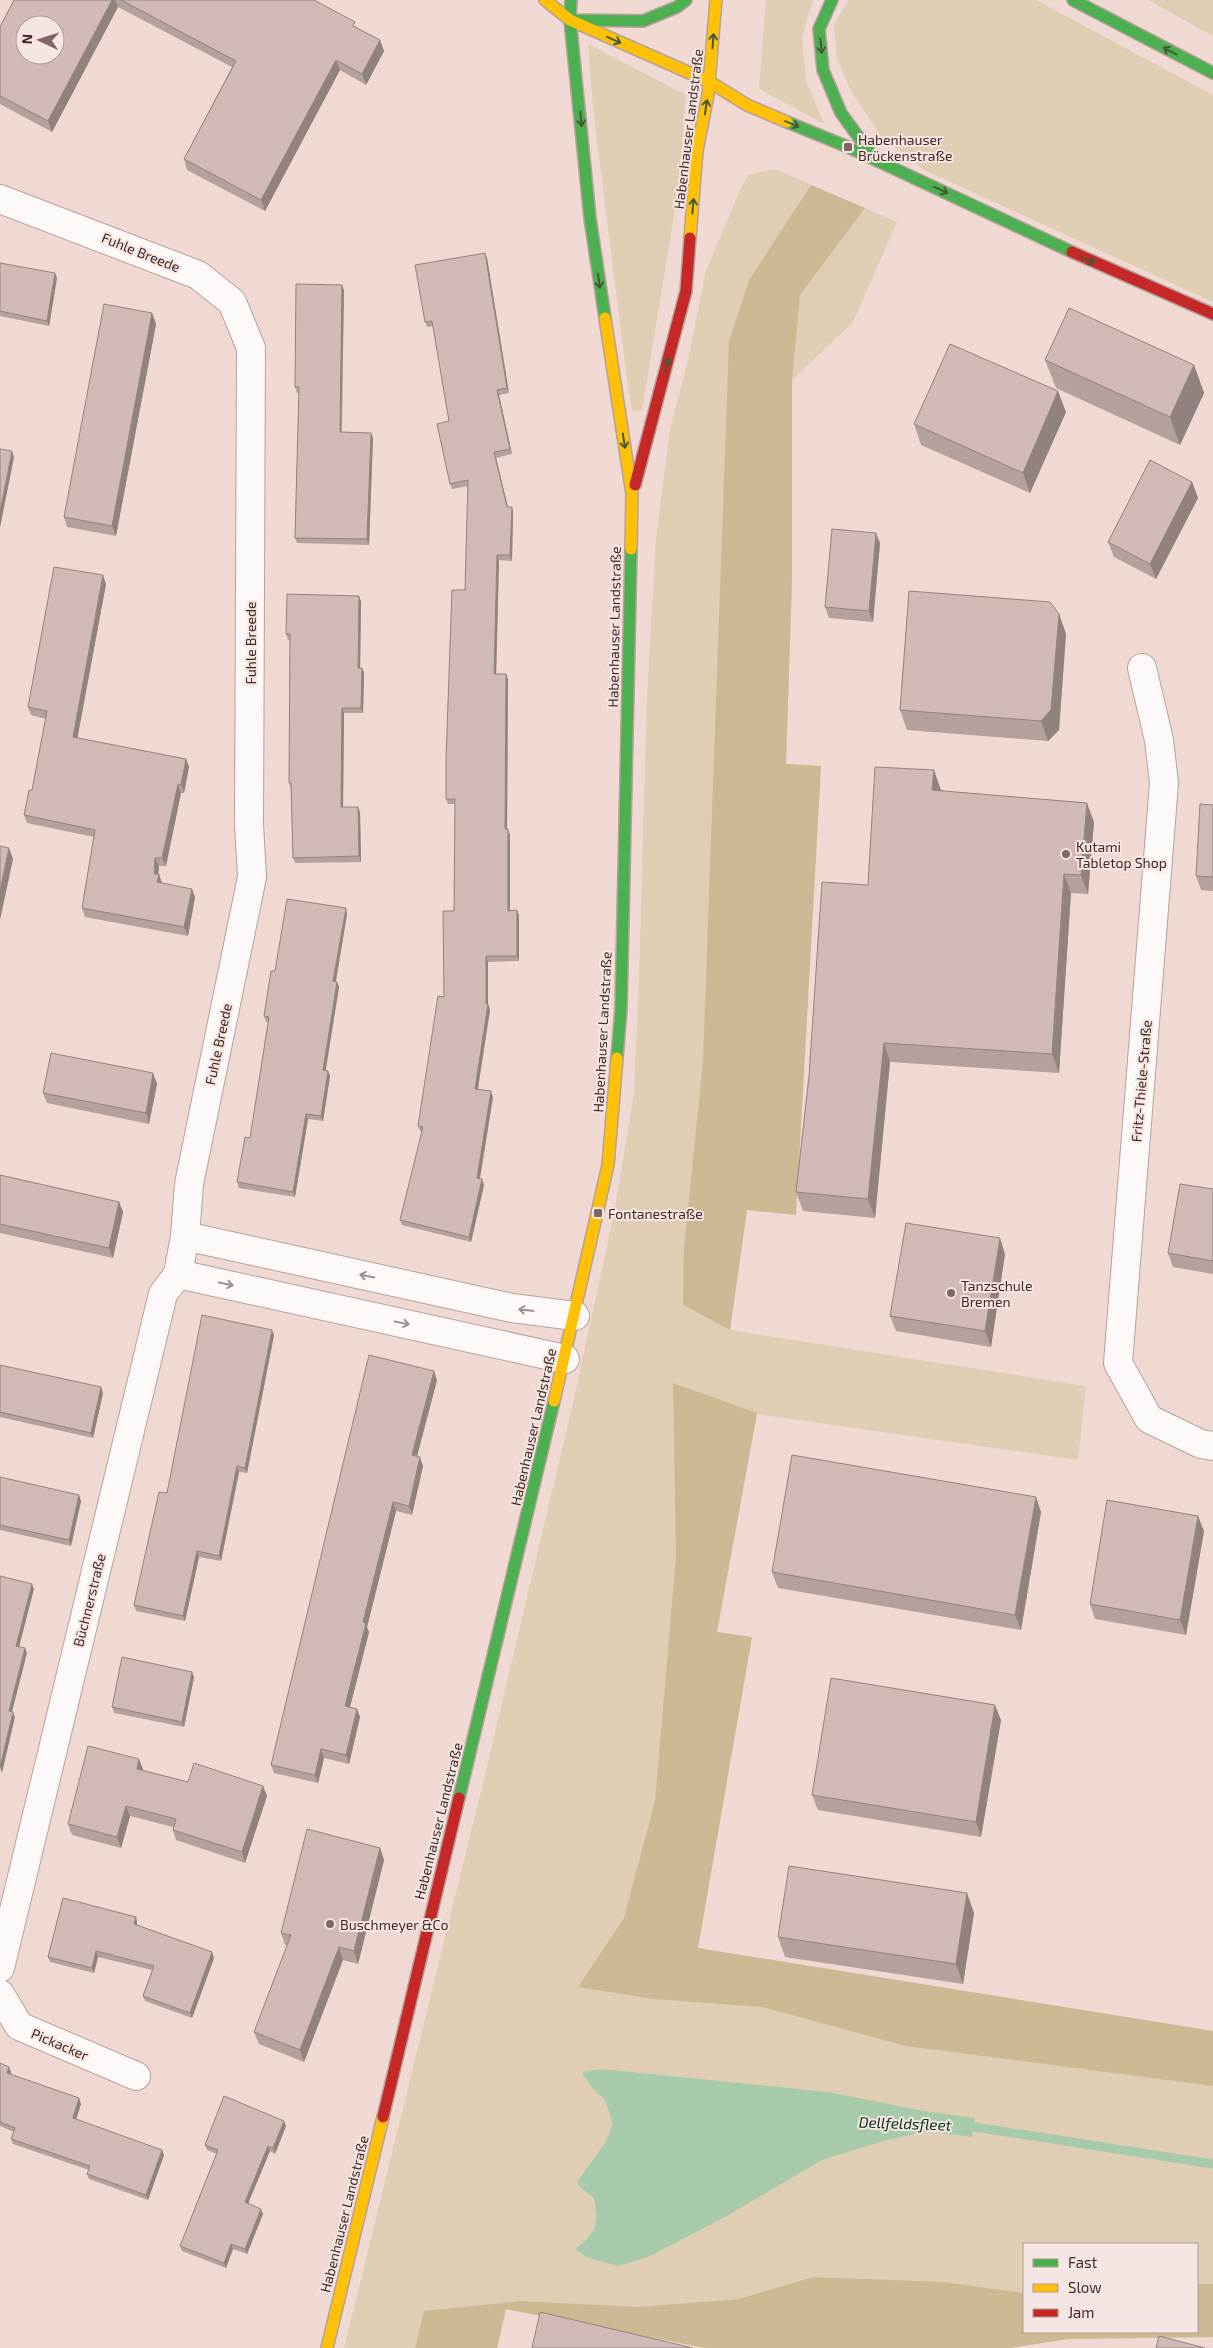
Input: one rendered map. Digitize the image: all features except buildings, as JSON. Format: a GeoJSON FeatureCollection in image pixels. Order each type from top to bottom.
{"type":"FeatureCollection","features":[{"type":"Feature","properties":{"kind":"street"},"geometry":{"type":"LineString","coordinates":[[545,0],[570,20],[710,82],[747,106],[874,159],[1086,259],[1213,314]]}},
{"type":"Feature","properties":{"kind":"street","name":"Habenhauser Landstraße"},"geometry":{"type":"LineString","coordinates":[[327,2348],[565,1359],[608,1165],[616,1088],[621,1010],[632,494],[590,218],[570,20],[571,0]]}},
{"type":"Feature","properties":{"kind":"street"},"geometry":{"type":"LineString","coordinates":[[570,20],[643,21],[676,7],[686,0]]}},
{"type":"Feature","properties":{"kind":"street","name":"Habenhauser Landstraße"},"geometry":{"type":"LineString","coordinates":[[632,494],[686,291],[697,151],[710,82],[716,0]]}},
{"type":"Feature","properties":{"kind":"street"},"geometry":{"type":"LineString","coordinates":[[832,0],[819,29],[823,70],[841,113],[874,159]]}},
{"type":"Feature","properties":{"kind":"street"},"geometry":{"type":"LineString","coordinates":[[1074,0],[1213,73]]}},
{"type":"Feature","properties":{"kind":"street","name":"Fuhle Breede"},"geometry":{"type":"LineString","coordinates":[[0,198],[198,275],[232,302],[251,348],[249,824],[252,877],[189,1184],[185,1236]]}},
{"type":"Feature","properties":{"kind":"street","name":"Fritz-Thiele-Straße"},"geometry":{"type":"LineString","coordinates":[[1142,668],[1159,740],[1164,783],[1118,1363],[1149,1419],[1201,1444],[1213,1446]]}},
{"type":"Feature","properties":{"kind":"street"},"geometry":{"type":"LineString","coordinates":[[185,1236],[512,1308],[575,1316]]}},
{"type":"Feature","properties":{"kind":"street","name":"Büchnerstraße"},"geometry":{"type":"LineString","coordinates":[[0,1968],[163,1294],[178,1274],[185,1236]]}},
{"type":"Feature","properties":{"kind":"street"},"geometry":{"type":"LineString","coordinates":[[178,1274],[565,1359]]}},
{"type":"Feature","properties":{"kind":"street","name":"Pickacker"},"geometry":{"type":"LineString","coordinates":[[0,1994],[19,2026],[136,2076]]}},
{"type":"Feature","properties":{"kind":"shaded area"},"geometry":{"type":"Polygon","coordinates":[[[766,0],[813,0],[802,37],[806,81],[824,124],[759,89],[766,0]]]}},
{"type":"Feature","properties":{"kind":"shaded area"},"geometry":{"type":"Polygon","coordinates":[[[849,0],[1036,0],[1213,95],[1213,302],[924,170],[880,135],[851,91],[837,59],[834,24],[849,0]]]}},
{"type":"Feature","properties":{"kind":"shaded area"},"geometry":{"type":"Polygon","coordinates":[[[1148,0],[1213,0],[1213,36],[1148,0]]]}},
{"type":"Feature","properties":{"kind":"shaded area"},"geometry":{"type":"Polygon","coordinates":[[[588,44],[686,95],[678,191],[642,410],[632,411],[627,379],[593,108],[588,44]]]}},
{"type":"Feature","properties":{"kind":"shaded area"},"geometry":{"type":"Polygon","coordinates":[[[775,169],[897,222],[853,322],[792,380],[792,580],[786,764],[821,766],[796,1215],[747,1210],[730,1330],[1086,1386],[1078,1460],[757,1414],[717,1632],[752,1637],[698,1948],[1213,2031],[1213,2337],[1068,2339],[1010,2348],[705,2348],[506,2309],[497,2348],[344,2348],[484,1779],[572,1407],[614,1214],[634,1094],[647,697],[656,538],[670,430],[689,356],[706,271],[741,188],[749,174],[775,169]]]}},
{"type":"Feature","properties":{"kind":"shaded area"},"geometry":{"type":"Polygon","coordinates":[[[811,185],[865,208],[800,295],[792,380],[792,580],[786,764],[821,766],[796,1215],[747,1210],[730,1330],[683,1305],[684,1248],[703,1061],[729,341],[749,280],[811,185]]]}},
{"type":"Feature","properties":{"kind":"shaded area"},"geometry":{"type":"Polygon","coordinates":[[[673,1383],[757,1413],[717,1632],[752,1637],[698,1948],[1213,2031],[1213,2086],[906,2046],[762,2007],[653,1999],[578,1987],[624,1918],[655,1801],[676,1557],[673,1383]]]}},
{"type":"Feature","properties":{"kind":"shaded area"},"geometry":{"type":"Polygon","coordinates":[[[813,2277],[943,2282],[1023,2293],[1023,2333],[1198,2333],[1198,2284],[1213,2284],[1213,2337],[1068,2339],[1010,2348],[705,2348],[506,2309],[497,2348],[415,2348],[424,2311],[521,2301],[638,2307],[739,2299],[813,2277]]]}},
{"type":"Feature","properties":{"kind":"water"},"geometry":{"type":"Polygon","coordinates":[[[602,2069],[828,2092],[924,2111],[975,2118],[972,2137],[928,2131],[880,2142],[822,2160],[725,2217],[648,2257],[618,2266],[586,2257],[575,2249],[592,2233],[596,2222],[594,2198],[582,2189],[577,2182],[606,2142],[613,2124],[605,2100],[592,2088],[582,2072],[602,2069]]]}},
{"type":"Feature","properties":{"kind":"waterway","name":"Dellfeldsfleet"},"geometry":{"type":"LineString","coordinates":[[962,2125],[1213,2164]]}},
{"type":"Feature","properties":{"kind":"traffic: fast"},"geometry":{"type":"LineString","coordinates":[[571,0],[570,20],[590,218],[605,318]]}},
{"type":"Feature","properties":{"kind":"traffic: fast"},"geometry":{"type":"LineString","coordinates":[[570,20],[643,21],[677,7],[686,0]]}},
{"type":"Feature","properties":{"kind":"traffic: fast"},"geometry":{"type":"LineString","coordinates":[[832,0],[819,29],[823,70],[841,113],[873,157]]}},
{"type":"Feature","properties":{"kind":"traffic: fast"},"geometry":{"type":"LineString","coordinates":[[1073,0],[1213,73]]}},
{"type":"Feature","properties":{"kind":"traffic: fast"},"geometry":{"type":"LineString","coordinates":[[787,122],[848,147],[1072,252]]}},
{"type":"Feature","properties":{"kind":"traffic: fast"},"geometry":{"type":"LineString","coordinates":[[617,1058],[621,1009],[631,549]]}},
{"type":"Feature","properties":{"kind":"traffic: fast"},"geometry":{"type":"LineString","coordinates":[[459,1798],[554,1401]]}},
{"type":"Feature","properties":{"kind":"traffic: slow"},"geometry":{"type":"LineString","coordinates":[[545,0],[570,20],[710,82],[747,105],[787,122]]}},
{"type":"Feature","properties":{"kind":"traffic: slow"},"geometry":{"type":"LineString","coordinates":[[690,238],[697,151],[708,95],[716,0]]}},
{"type":"Feature","properties":{"kind":"traffic: slow"},"geometry":{"type":"LineString","coordinates":[[605,318],[632,494],[631,549]]}},
{"type":"Feature","properties":{"kind":"traffic: slow"},"geometry":{"type":"LineString","coordinates":[[554,1401],[608,1165],[617,1058]]}},
{"type":"Feature","properties":{"kind":"traffic: slow"},"geometry":{"type":"LineString","coordinates":[[327,2348],[383,2117]]}},
{"type":"Feature","properties":{"kind":"traffic: jam"},"geometry":{"type":"LineString","coordinates":[[635,485],[686,291],[690,238]]}},
{"type":"Feature","properties":{"kind":"traffic: jam"},"geometry":{"type":"LineString","coordinates":[[1072,252],[1213,314]]}},
{"type":"Feature","properties":{"kind":"traffic: jam"},"geometry":{"type":"LineString","coordinates":[[383,2117],[459,1798]]}},
{"type":"Feature","properties":{"kind":"place","name":"Habenhauser Brückenstraße"},"geometry":{"type":"Point","coordinates":[848,147]}},
{"type":"Feature","properties":{"kind":"place","name":"Kutami Tabletop Shop"},"geometry":{"type":"Point","coordinates":[1066,854]}},
{"type":"Feature","properties":{"kind":"place","name":"Fontanestraße"},"geometry":{"type":"Point","coordinates":[598,1213]}},
{"type":"Feature","properties":{"kind":"place","name":"Tanzschule Bremen"},"geometry":{"type":"Point","coordinates":[951,1293]}},
{"type":"Feature","properties":{"kind":"place","name":"Buschmeyer &Co"},"geometry":{"type":"Point","coordinates":[330,1924]}}]}
